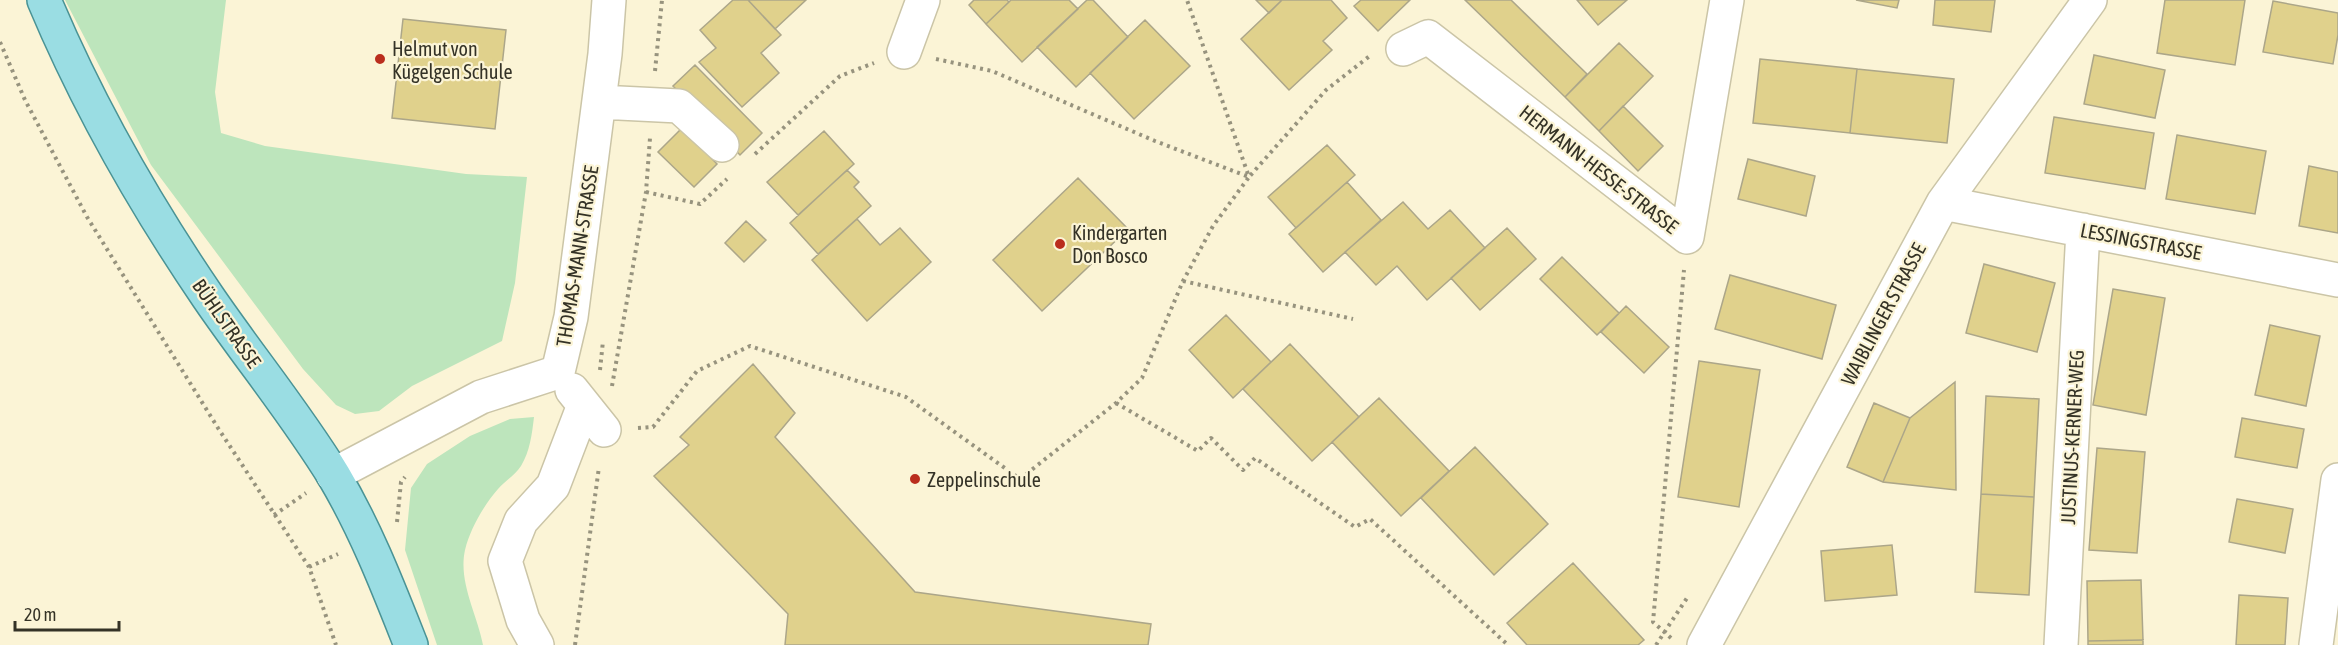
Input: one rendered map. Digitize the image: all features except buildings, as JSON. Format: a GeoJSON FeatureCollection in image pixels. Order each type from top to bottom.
{"type":"FeatureCollection","features":[{"type":"Feature","properties":{"kind":"main road","name":"BÜHLSTRASSE"},"geometry":{"type":"LineString","coordinates":[[44,0],[73,69],[137,189],[207,295],[333,475],[369,540],[411,645]]}},
{"type":"Feature","properties":{"kind":"street","name":"THOMAS-MANN-STRASSE"},"geometry":{"type":"LineString","coordinates":[[333,475],[482,397],[558,372],[571,317],[599,102],[609,0]]}},
{"type":"Feature","properties":{"kind":"street"},"geometry":{"type":"LineString","coordinates":[[904,52],[923,0]]}},
{"type":"Feature","properties":{"kind":"street","name":"HERMANN-HESSE-STRASSE"},"geometry":{"type":"LineString","coordinates":[[1402,50],[1428,37],[1687,237],[1727,0]]}},
{"type":"Feature","properties":{"kind":"street","name":"WAIBLINGER STRASSE"},"geometry":{"type":"LineString","coordinates":[[1688,642],[1943,203],[2090,0]]}},
{"type":"Feature","properties":{"kind":"street"},"geometry":{"type":"LineString","coordinates":[[599,102],[679,106],[728,158]]}},
{"type":"Feature","properties":{"kind":"street","name":"LESSINGSTRASSE"},"geometry":{"type":"LineString","coordinates":[[1943,203],[2338,280]]}},
{"type":"Feature","properties":{"kind":"street","name":"JUSTINUS-KERNER-WEG"},"geometry":{"type":"LineString","coordinates":[[2061,645],[2083,230]]}},
{"type":"Feature","properties":{"kind":"street"},"geometry":{"type":"LineString","coordinates":[[558,372],[604,430]]}},
{"type":"Feature","properties":{"kind":"street"},"geometry":{"type":"LineString","coordinates":[[537,645],[523,620],[505,561],[521,522],[553,486],[584,405]]}},
{"type":"Feature","properties":{"kind":"street"},"geometry":{"type":"LineString","coordinates":[[2316,645],[2338,480]]}},
{"type":"Feature","properties":{"kind":"path"},"geometry":{"type":"LineString","coordinates":[[575,645],[604,430],[646,192],[662,0]]}},
{"type":"Feature","properties":{"kind":"path"},"geometry":{"type":"LineString","coordinates":[[1187,0],[1249,177]]}},
{"type":"Feature","properties":{"kind":"path"},"geometry":{"type":"LineString","coordinates":[[0,42],[25,100],[87,217],[218,428],[309,567],[336,645]]}},
{"type":"Feature","properties":{"kind":"path"},"geometry":{"type":"LineString","coordinates":[[604,430],[653,428],[697,371],[750,346],[906,397],[1020,479],[1116,404],[1142,378],[1184,281],[1213,226],[1249,177],[1326,90],[1380,48],[1402,50]]}},
{"type":"Feature","properties":{"kind":"path"},"geometry":{"type":"LineString","coordinates":[[753,156],[840,76],[904,52],[992,71],[1155,141],[1249,177]]}},
{"type":"Feature","properties":{"kind":"path"},"geometry":{"type":"LineString","coordinates":[[646,192],[700,204],[728,158]]}},
{"type":"Feature","properties":{"kind":"path"},"geometry":{"type":"LineString","coordinates":[[1687,237],[1653,622],[1664,633],[1688,642]]}},
{"type":"Feature","properties":{"kind":"path"},"geometry":{"type":"LineString","coordinates":[[1184,281],[1353,319]]}},
{"type":"Feature","properties":{"kind":"path"},"geometry":{"type":"LineString","coordinates":[[1116,404],[1198,451],[1211,438],[1244,470],[1255,458],[1355,527],[1370,519],[1508,645]]}},
{"type":"Feature","properties":{"kind":"path"},"geometry":{"type":"LineString","coordinates":[[309,567],[396,528],[401,482],[407,474]]}},
{"type":"Feature","properties":{"kind":"path"},"geometry":{"type":"LineString","coordinates":[[1656,645],[1687,598]]}},
{"type":"Feature","properties":{"kind":"green space"},"geometry":{"type":"Polygon","coordinates":[[[65,0],[226,0],[215,92],[221,133],[265,146],[466,174],[527,177],[515,283],[502,341],[412,386],[379,411],[355,414],[336,405],[303,369],[151,165],[65,0]]]}},
{"type":"Feature","properties":{"kind":"green space"},"geometry":{"type":"Polygon","coordinates":[[[534,417],[527,454],[521,466],[488,502],[470,534],[465,550],[466,586],[483,645],[437,645],[405,550],[411,488],[427,464],[470,436],[510,419],[534,417]]]}},
{"type":"Feature","properties":{"kind":"place","name":"Helmut von Kügelgen Schule"},"geometry":{"type":"Point","coordinates":[380,59]}},
{"type":"Feature","properties":{"kind":"place","name":"Kindergarten Don Bosco"},"geometry":{"type":"Point","coordinates":[1060,244]}},
{"type":"Feature","properties":{"kind":"place","name":"Zeppelinschule"},"geometry":{"type":"Point","coordinates":[915,479]}}]}
